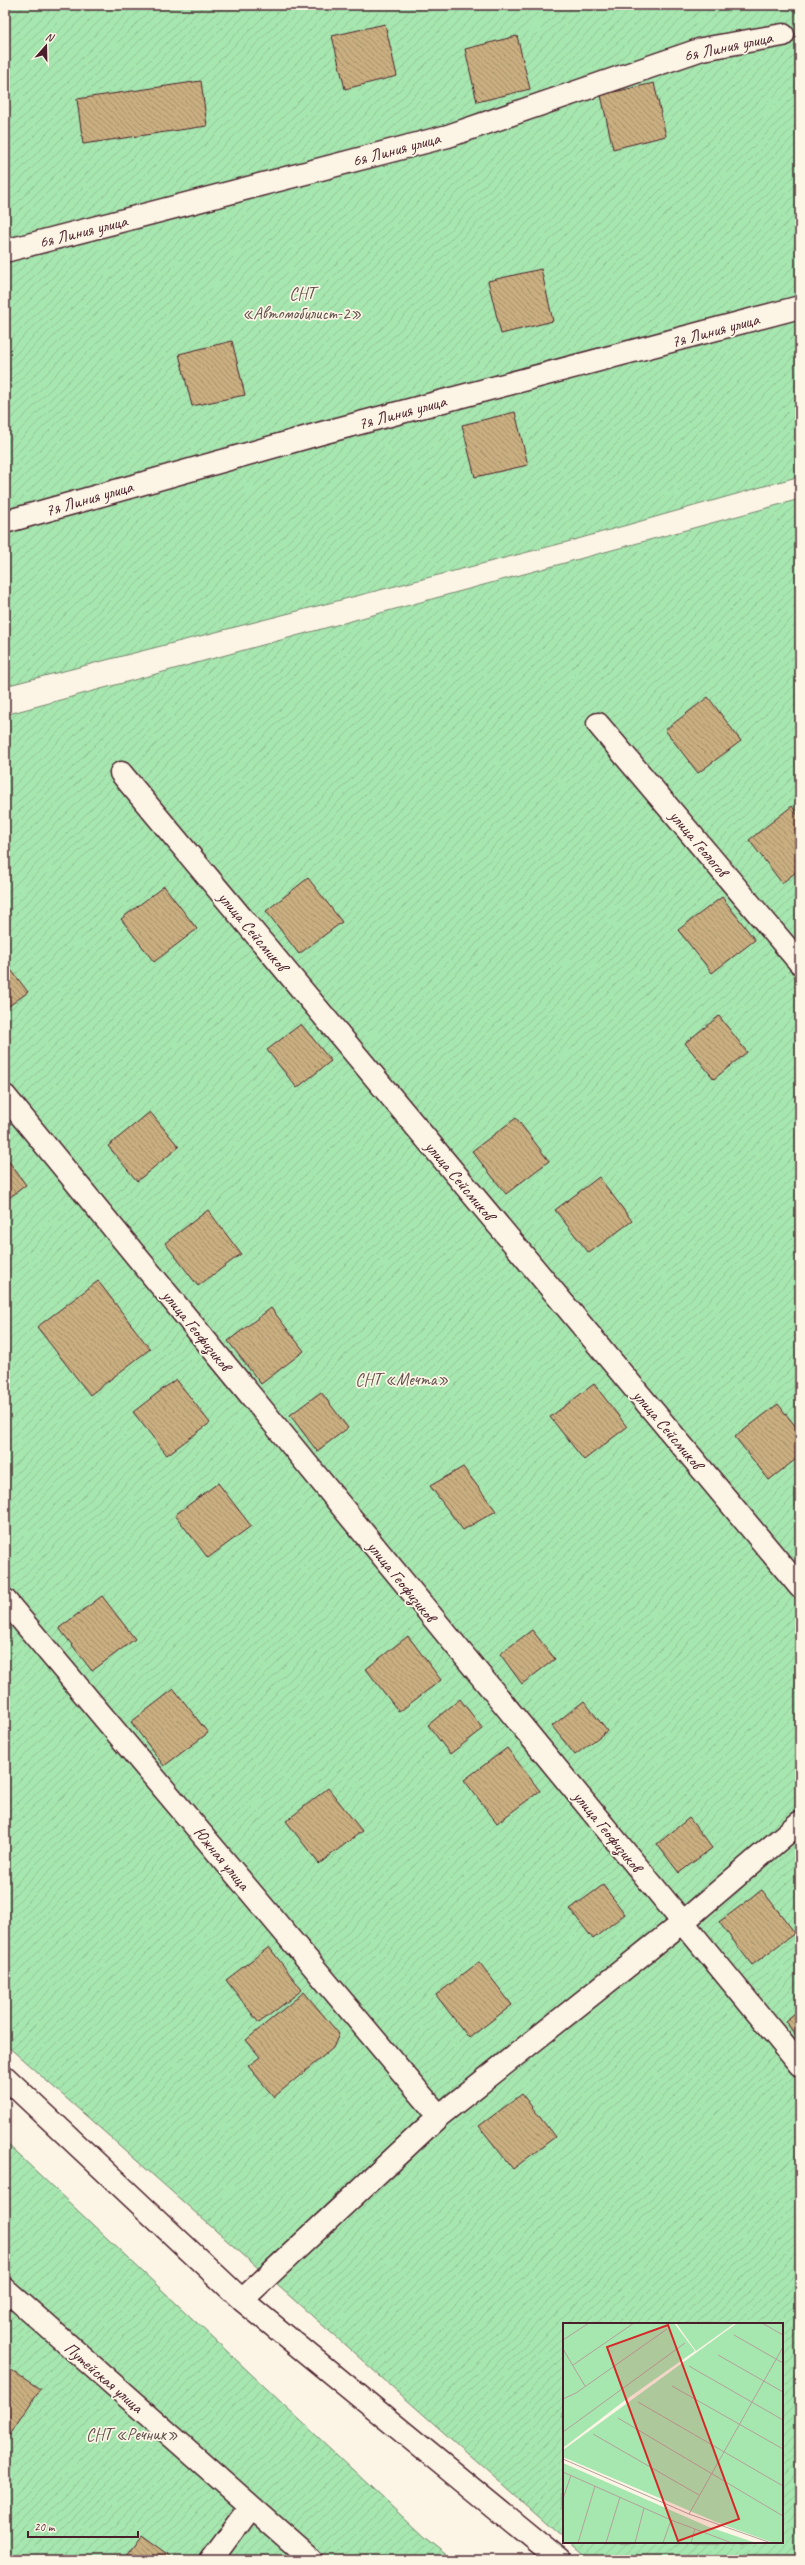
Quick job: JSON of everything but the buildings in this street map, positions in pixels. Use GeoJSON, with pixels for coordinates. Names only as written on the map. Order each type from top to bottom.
{"type":"FeatureCollection","features":[{"type":"Feature","properties":{"kind":"street","name":"6я Линия улица"},"geometry":{"type":"LineString","coordinates":[[5,251],[448,136],[702,49],[783,35]]}},
{"type":"Feature","properties":{"kind":"street","name":"7я Линия улица"},"geometry":{"type":"LineString","coordinates":[[5,522],[322,433],[800,307]]}},
{"type":"Feature","properties":{"kind":"street","name":"улица Геологов"},"geometry":{"type":"LineString","coordinates":[[598,724],[800,963]]}},
{"type":"Feature","properties":{"kind":"street","name":"улица Сейсмиков"},"geometry":{"type":"LineString","coordinates":[[120,773],[800,1587]]}},
{"type":"Feature","properties":{"kind":"street","name":"улица Геофизиков"},"geometry":{"type":"LineString","coordinates":[[5,1096],[800,2065]]}},
{"type":"Feature","properties":{"kind":"street","name":"Южная улица"},"geometry":{"type":"LineString","coordinates":[[5,1600],[439,2116]]}},
{"type":"Feature","properties":{"kind":"street"},"geometry":{"type":"LineString","coordinates":[[242,2300],[439,2116],[683,1922],[800,1822]]}},
{"type":"Feature","properties":{"kind":"street"},"geometry":{"type":"LineString","coordinates":[[5,2077],[242,2300],[559,2560]]}},
{"type":"Feature","properties":{"kind":"street","name":"Путейская улица"},"geometry":{"type":"LineString","coordinates":[[5,2289],[312,2560]]}},
{"type":"Feature","properties":{"kind":"street"},"geometry":{"type":"LineString","coordinates":[[211,2560],[251,2506]]}},
{"type":"Feature","properties":{"kind":"green space","name":"СНТ «Автомобилист-2»"},"geometry":{"type":"Polygon","coordinates":[[[5,5],[800,5],[800,476],[567,542],[5,686],[5,5]]]}},
{"type":"Feature","properties":{"kind":"green space","name":"СНТ «Мечта»"},"geometry":{"type":"Polygon","coordinates":[[[800,499],[800,2560],[589,2560],[569,2543],[783,2543],[783,2323],[563,2323],[563,2538],[5,2044],[5,715],[800,499]]]}},
{"type":"Feature","properties":{"kind":"green space","name":"СНТ «Речник»"},"geometry":{"type":"Polygon","coordinates":[[[5,2142],[423,2536],[453,2560],[5,2560],[5,2142]]]}}]}
